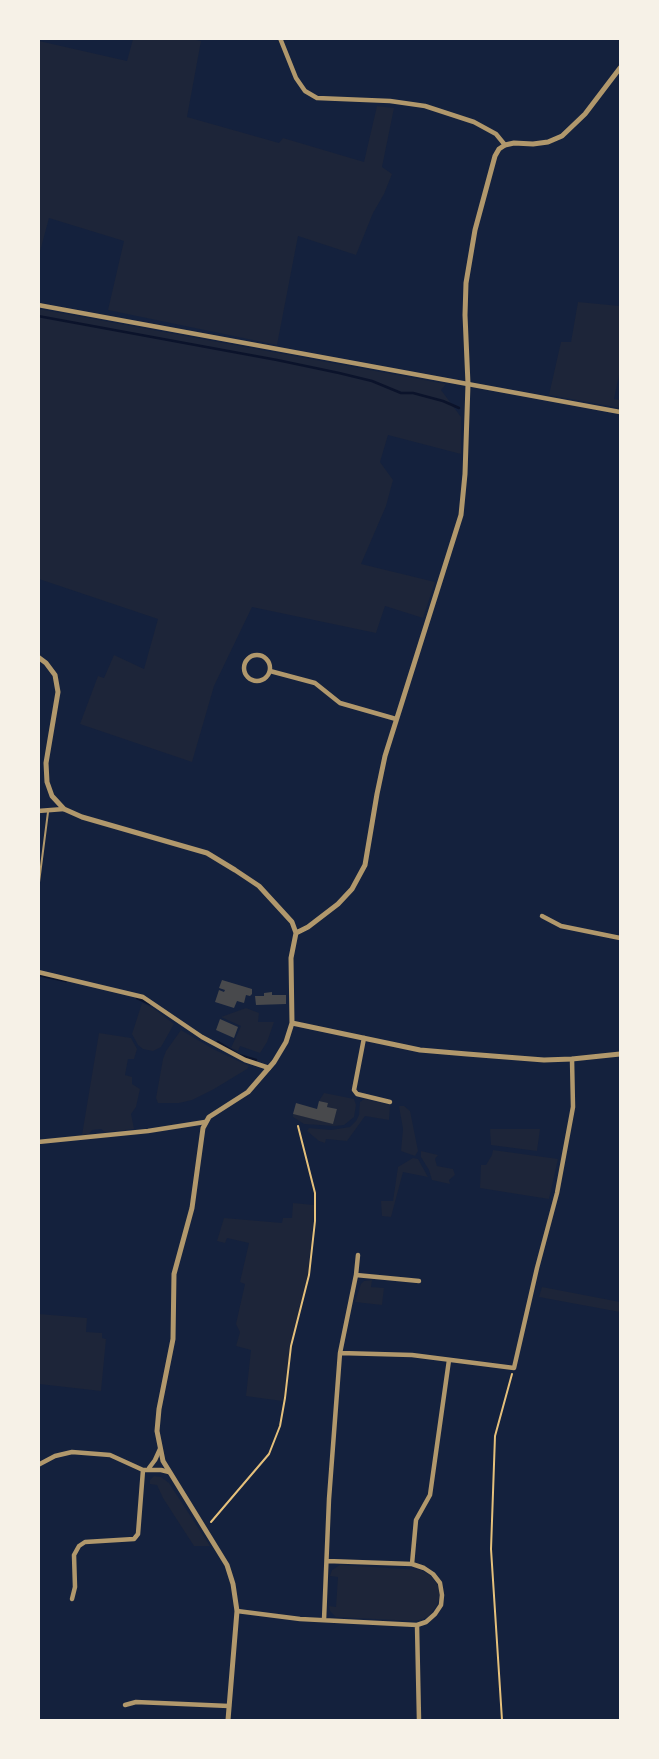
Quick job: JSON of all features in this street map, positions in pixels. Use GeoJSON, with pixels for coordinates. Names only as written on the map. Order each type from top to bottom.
{"type":"FeatureCollection","features":[{"type":"Feature","properties":{"kind":"street"},"geometry":{"type":"LineString","coordinates":[[280,38],[304,91],[317,98],[390,101],[425,106],[474,122],[496,134],[505,145]]}},
{"type":"Feature","properties":{"kind":"street"},"geometry":{"type":"LineString","coordinates":[[296,933],[308,928],[338,904],[352,889],[365,865],[385,756],[461,515],[468,384],[464,315],[466,283],[475,230],[495,156],[505,145],[548,142],[562,135],[585,114],[621,68]]}},
{"type":"Feature","properties":{"kind":"street"},"geometry":{"type":"LineString","coordinates":[[38,305],[621,412]]}},
{"type":"Feature","properties":{"kind":"street"},"geometry":{"type":"LineString","coordinates":[[251,656],[263,656],[269,662],[270,671],[265,678],[253,680],[247,674],[246,662],[251,656]]}},
{"type":"Feature","properties":{"kind":"street"},"geometry":{"type":"LineString","coordinates":[[38,657],[55,675],[58,692],[46,763],[47,782],[52,796],[64,809],[82,817],[207,853],[258,886],[292,922],[296,933],[291,958],[292,1023],[286,1042],[269,1069],[244,1096],[209,1117],[202,1128],[192,1208],[174,1274],[173,1339],[157,1431],[163,1461],[227,1565],[233,1584],[237,1611],[228,1720]]}},
{"type":"Feature","properties":{"kind":"street"},"geometry":{"type":"LineString","coordinates":[[270,671],[315,682],[340,703],[396,719]]}},
{"type":"Feature","properties":{"kind":"street"},"geometry":{"type":"LineString","coordinates":[[38,811],[64,809]]}},
{"type":"Feature","properties":{"kind":"street"},"geometry":{"type":"LineString","coordinates":[[542,916],[561,926],[621,938]]}},
{"type":"Feature","properties":{"kind":"street"},"geometry":{"type":"LineString","coordinates":[[38,972],[143,997],[202,1037],[245,1060],[269,1069]]}},
{"type":"Feature","properties":{"kind":"street"},"geometry":{"type":"LineString","coordinates":[[292,1023],[420,1050],[467,1055],[544,1060],[621,1054]]}},
{"type":"Feature","properties":{"kind":"street"},"geometry":{"type":"LineString","coordinates":[[364,1038],[354,1090],[357,1094],[390,1102]]}},
{"type":"Feature","properties":{"kind":"street"},"geometry":{"type":"LineString","coordinates":[[340,1353],[412,1355],[514,1368],[557,1193],[573,1107],[572,1059]]}},
{"type":"Feature","properties":{"kind":"street"},"geometry":{"type":"LineString","coordinates":[[38,1142],[205,1122]]}},
{"type":"Feature","properties":{"kind":"street"},"geometry":{"type":"LineString","coordinates":[[324,1620],[329,1499],[340,1353],[358,1255]]}},
{"type":"Feature","properties":{"kind":"street"},"geometry":{"type":"LineString","coordinates":[[356,1275],[419,1281]]}},
{"type":"Feature","properties":{"kind":"street"},"geometry":{"type":"LineString","coordinates":[[412,1564],[416,1520],[430,1495],[449,1360]]}},
{"type":"Feature","properties":{"kind":"street"},"geometry":{"type":"LineString","coordinates":[[72,1599],[75,1587],[74,1555],[79,1546],[85,1542],[134,1539],[138,1534],[146,1469],[155,1460],[160,1448]]}},
{"type":"Feature","properties":{"kind":"street"},"geometry":{"type":"LineString","coordinates":[[38,1465],[55,1456],[72,1452],[110,1455],[146,1469],[169,1472]]}},
{"type":"Feature","properties":{"kind":"street"},"geometry":{"type":"LineString","coordinates":[[237,1611],[300,1619],[417,1625],[426,1622],[441,1605],[440,1583],[424,1568],[412,1564],[327,1562]]}},
{"type":"Feature","properties":{"kind":"street"},"geometry":{"type":"LineString","coordinates":[[417,1625],[419,1720]]}},
{"type":"Feature","properties":{"kind":"street"},"geometry":{"type":"LineString","coordinates":[[125,1705],[136,1702],[229,1706]]}},
{"type":"Feature","properties":{"kind":"lane"},"geometry":{"type":"LineString","coordinates":[[38,890],[48,810]]}},
{"type":"Feature","properties":{"kind":"path"},"geometry":{"type":"LineString","coordinates":[[207,1525],[269,1454],[280,1426],[291,1346],[309,1275],[316,1193],[298,1126]]}},
{"type":"Feature","properties":{"kind":"path"},"geometry":{"type":"LineString","coordinates":[[502,1720],[491,1549],[495,1436],[514,1368]]}},
{"type":"Feature","properties":{"kind":"shaded area"},"geometry":{"type":"Polygon","coordinates":[[[186,38],[201,41],[187,117],[279,143],[283,138],[364,162],[377,106],[394,108],[382,167],[392,174],[356,255],[298,236],[277,345],[108,310],[124,241],[49,218],[39,255],[39,41],[127,61],[133,39],[186,38]]]}},
{"type":"Feature","properties":{"kind":"shaded area"},"geometry":{"type":"Polygon","coordinates":[[[578,302],[620,306],[620,370],[614,399],[620,400],[620,408],[549,395],[561,342],[571,342],[578,302]]]}},
{"type":"Feature","properties":{"kind":"shaded area"},"geometry":{"type":"Polygon","coordinates":[[[39,309],[446,384],[441,390],[461,417],[461,454],[388,435],[380,462],[393,480],[386,506],[361,564],[435,582],[423,618],[385,606],[376,633],[252,607],[214,686],[192,762],[80,724],[98,676],[104,678],[114,655],[144,669],[158,619],[39,579],[39,309]]]}},
{"type":"Feature","properties":{"kind":"shaded area"},"geometry":{"type":"Polygon","coordinates":[[[142,1003],[174,1024],[161,1047],[153,1051],[138,1045],[132,1034],[142,1003]]]}},
{"type":"Feature","properties":{"kind":"shaded area"},"geometry":{"type":"Polygon","coordinates":[[[246,1008],[259,1013],[258,1022],[274,1022],[260,1053],[240,1046],[238,1051],[231,1048],[241,1026],[221,1017],[246,1008]]]}},
{"type":"Feature","properties":{"kind":"shaded area"},"geometry":{"type":"Polygon","coordinates":[[[181,1030],[249,1066],[192,1100],[158,1103],[156,1098],[163,1059],[181,1030]]]}},
{"type":"Feature","properties":{"kind":"shaded area"},"geometry":{"type":"Polygon","coordinates":[[[99,1033],[131,1038],[137,1049],[134,1059],[128,1059],[125,1075],[132,1077],[132,1084],[140,1089],[136,1107],[131,1114],[134,1129],[105,1132],[101,1129],[92,1130],[89,1134],[82,1135],[99,1033]]]}},
{"type":"Feature","properties":{"kind":"shaded area"},"geometry":{"type":"Polygon","coordinates":[[[324,1093],[354,1099],[354,1117],[344,1125],[335,1126],[304,1124],[293,1117],[293,1114],[333,1123],[337,1109],[327,1107],[328,1103],[319,1101],[324,1093]]]}},
{"type":"Feature","properties":{"kind":"shaded area"},"geometry":{"type":"Polygon","coordinates":[[[364,1099],[390,1105],[389,1120],[365,1116],[347,1141],[326,1139],[325,1143],[307,1131],[309,1128],[331,1130],[350,1127],[359,1115],[360,1102],[364,1099]]]}},
{"type":"Feature","properties":{"kind":"shaded area"},"geometry":{"type":"Polygon","coordinates":[[[399,1106],[410,1111],[418,1151],[415,1156],[401,1151],[403,1129],[399,1106]]]}},
{"type":"Feature","properties":{"kind":"shaded area"},"geometry":{"type":"Polygon","coordinates":[[[490,1129],[540,1129],[537,1151],[491,1145],[490,1129]]]}},
{"type":"Feature","properties":{"kind":"shaded area"},"geometry":{"type":"Polygon","coordinates":[[[493,1150],[558,1159],[549,1199],[480,1188],[481,1165],[486,1165],[493,1150]]]}},
{"type":"Feature","properties":{"kind":"shaded area"},"geometry":{"type":"Polygon","coordinates":[[[421,1151],[438,1155],[435,1159],[437,1166],[453,1169],[455,1175],[449,1180],[450,1184],[432,1180],[421,1157],[421,1151]]]}},
{"type":"Feature","properties":{"kind":"shaded area"},"geometry":{"type":"Polygon","coordinates":[[[413,1158],[418,1159],[428,1177],[403,1172],[391,1217],[382,1216],[381,1201],[393,1201],[398,1167],[413,1158]]]}},
{"type":"Feature","properties":{"kind":"shaded area"},"geometry":{"type":"Polygon","coordinates":[[[293,1203],[314,1205],[314,1211],[308,1276],[291,1342],[284,1400],[246,1396],[251,1350],[236,1346],[240,1332],[236,1324],[245,1284],[240,1282],[249,1243],[227,1238],[225,1243],[217,1241],[224,1218],[282,1223],[283,1218],[292,1218],[293,1203]]]}},
{"type":"Feature","properties":{"kind":"shaded area"},"geometry":{"type":"Polygon","coordinates":[[[372,1280],[371,1287],[384,1288],[382,1305],[355,1302],[361,1284],[372,1280]]]}},
{"type":"Feature","properties":{"kind":"shaded area"},"geometry":{"type":"Polygon","coordinates":[[[542,1287],[620,1302],[620,1312],[539,1297],[542,1287]]]}},
{"type":"Feature","properties":{"kind":"shaded area"},"geometry":{"type":"Polygon","coordinates":[[[39,1314],[87,1318],[86,1332],[102,1333],[102,1338],[106,1339],[101,1391],[39,1384],[39,1314]]]}},
{"type":"Feature","properties":{"kind":"shaded area"},"geometry":{"type":"Polygon","coordinates":[[[154,1476],[169,1483],[210,1546],[194,1546],[157,1485],[150,1484],[154,1476]]]}},
{"type":"Feature","properties":{"kind":"shaded area"},"geometry":{"type":"Polygon","coordinates":[[[340,1565],[421,1570],[431,1576],[439,1587],[437,1605],[429,1616],[415,1621],[336,1617],[329,1606],[336,1607],[338,1577],[330,1576],[332,1570],[340,1565]]]}},
{"type":"Feature","properties":{"kind":"building"},"geometry":{"type":"Polygon","coordinates":[[[222,980],[252,989],[252,994],[246,995],[244,1003],[237,1001],[234,1008],[215,1002],[219,990],[225,990],[219,988],[222,980]]]}},
{"type":"Feature","properties":{"kind":"building"},"geometry":{"type":"Polygon","coordinates":[[[272,992],[272,995],[286,995],[286,1004],[256,1005],[255,996],[272,992]]]}},
{"type":"Feature","properties":{"kind":"building"},"geometry":{"type":"Polygon","coordinates":[[[220,1019],[238,1027],[234,1038],[216,1030],[220,1019]]]}},
{"type":"Feature","properties":{"kind":"building"},"geometry":{"type":"Polygon","coordinates":[[[319,1101],[328,1103],[327,1107],[337,1109],[333,1124],[293,1114],[296,1103],[317,1109],[319,1101]]]}},
{"type":"Feature","properties":{"kind":"waterway"},"geometry":{"type":"LineString","coordinates":[[38,316],[339,373],[372,381],[401,393],[413,393],[443,401],[459,408]]}},
{"type":"Feature","properties":{"kind":"waterway"},"geometry":{"type":"LineString","coordinates":[[38,975],[66,981]]}},
{"type":"Feature","properties":{"kind":"waterway"},"geometry":{"type":"LineString","coordinates":[[137,998],[150,1004]]}},
{"type":"Feature","properties":{"kind":"waterway"},"geometry":{"type":"LineString","coordinates":[[218,1042],[239,1055],[256,1060]]}}]}
